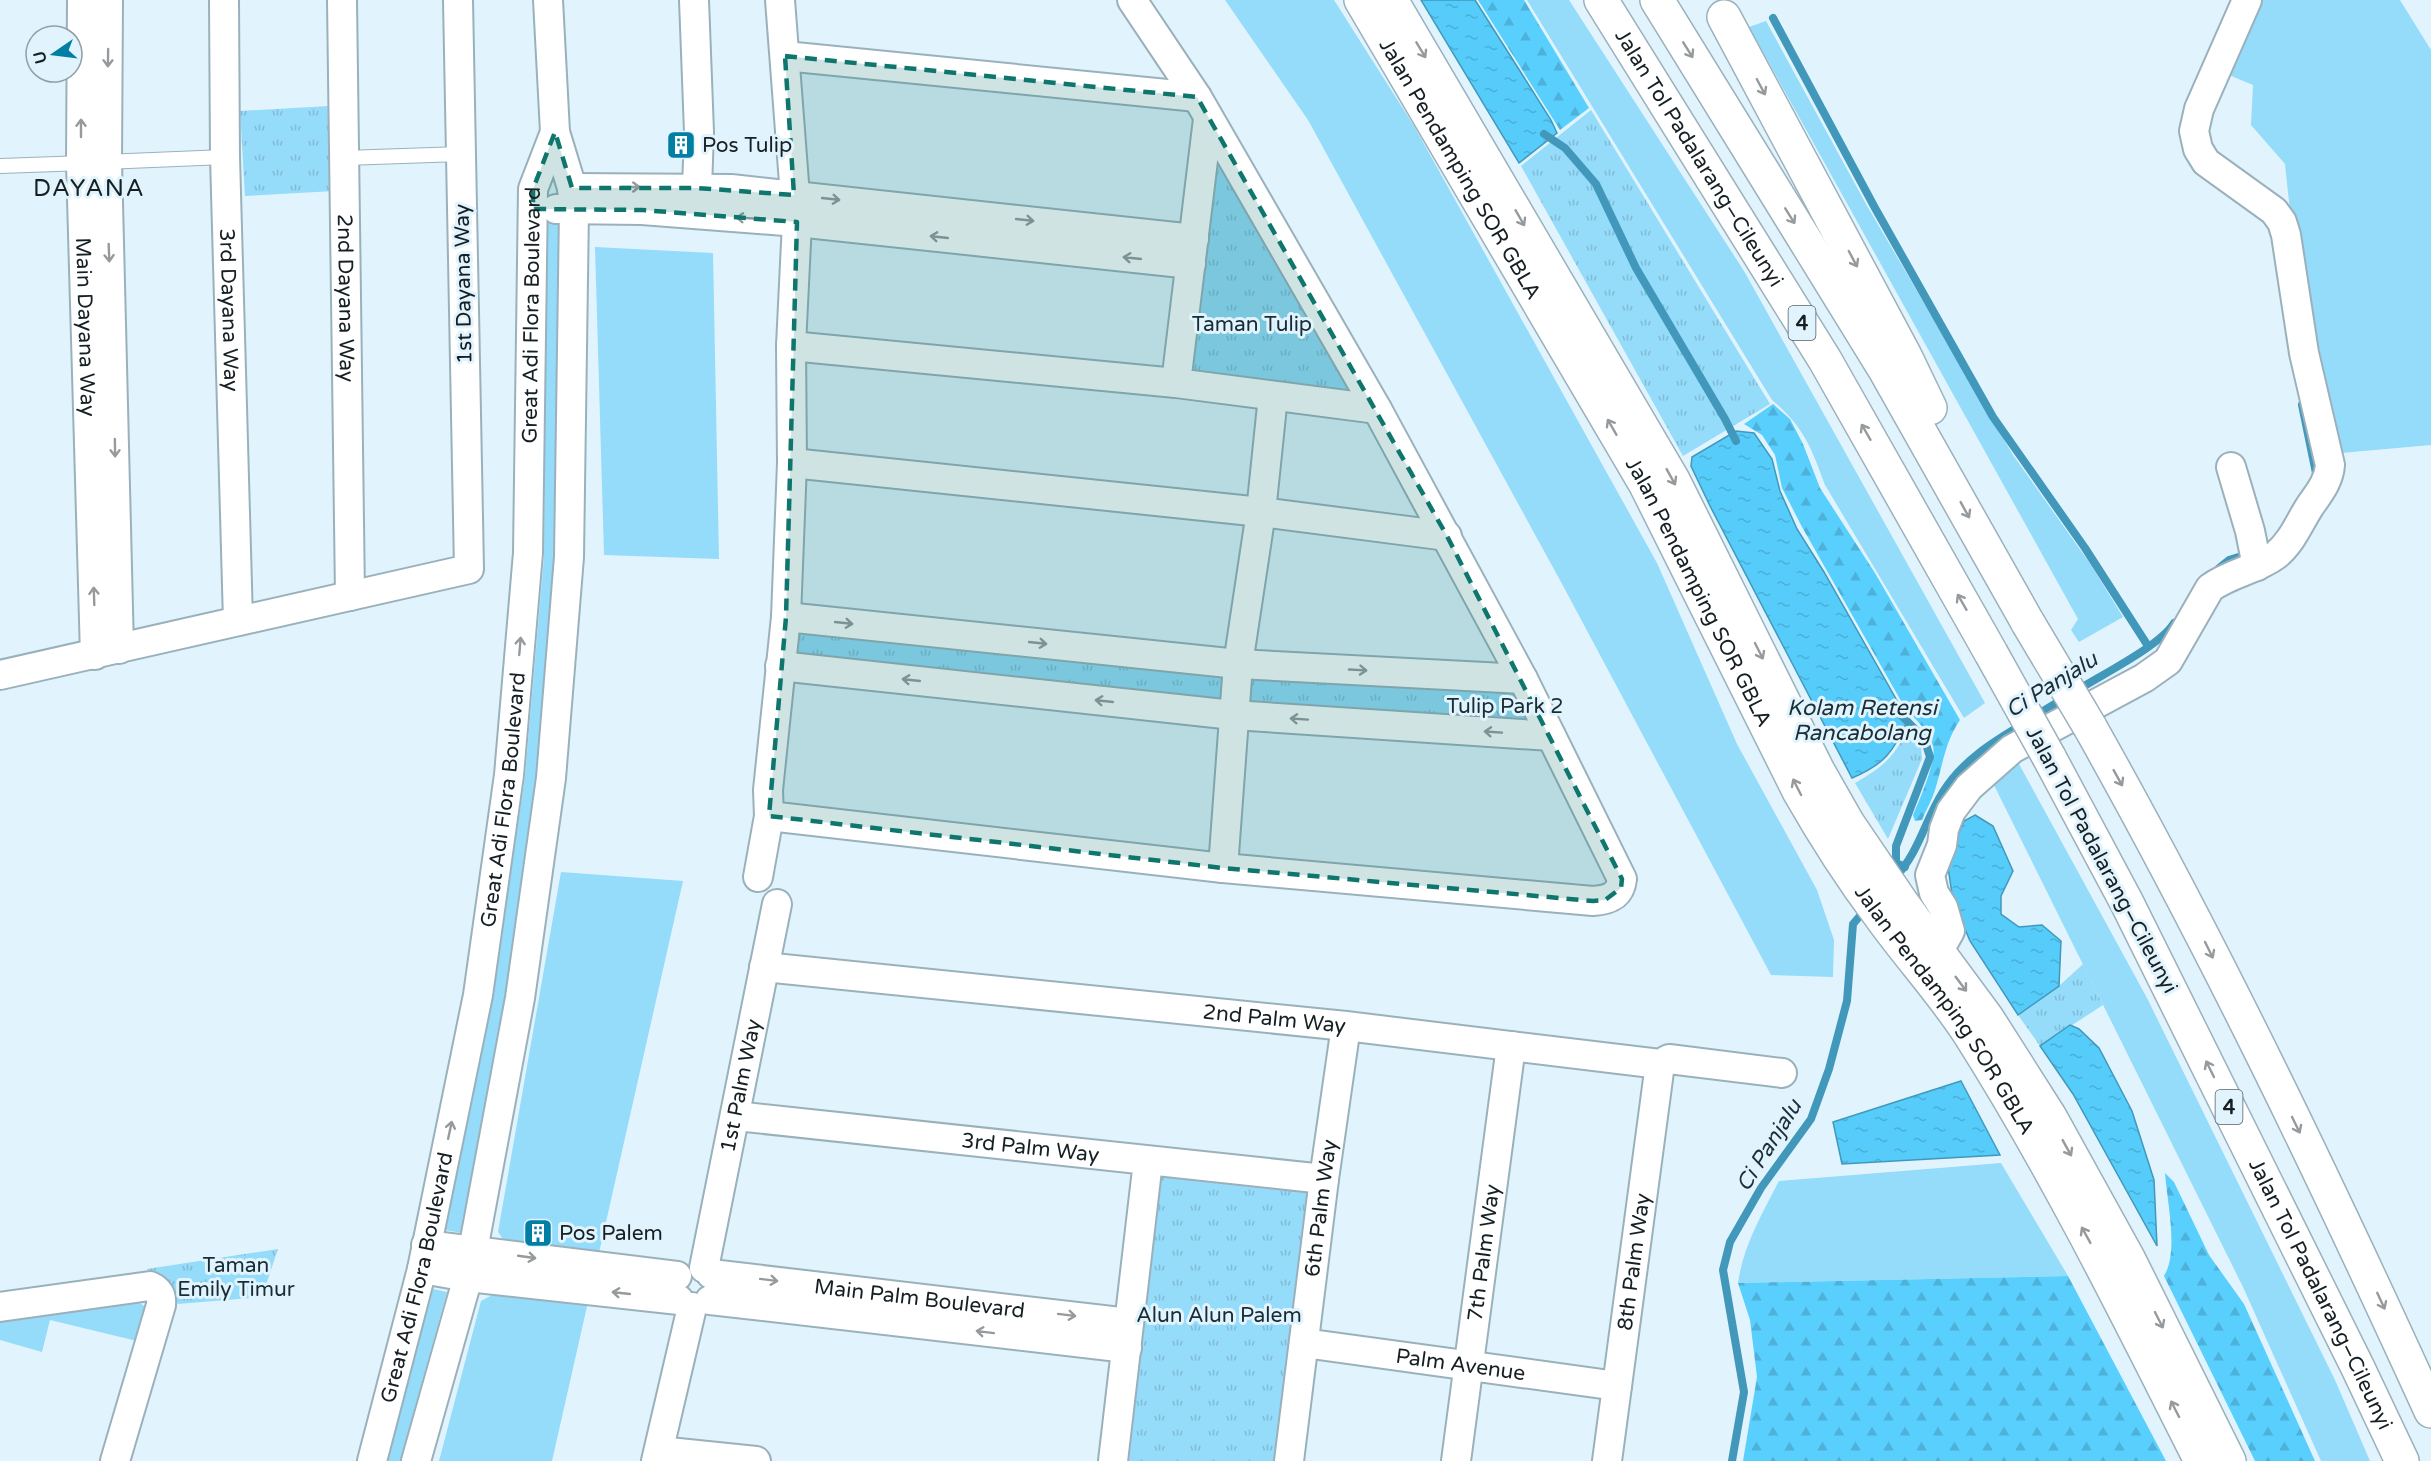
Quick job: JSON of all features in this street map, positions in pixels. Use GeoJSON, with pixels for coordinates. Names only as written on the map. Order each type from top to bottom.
{"type":"FeatureCollection","features":[{"type":"Feature","properties":{"kind":"main road","name":"Jalan Pendamping SOR GBLA"},"geometry":{"type":"LineString","coordinates":[[1361,0],[1430,90]]}},
{"type":"Feature","properties":{"kind":"main road","name":"Jalan Pendamping SOR GBLA"},"geometry":{"type":"LineString","coordinates":[[1391,0],[1430,90],[1646,485],[1799,791],[1837,830],[1862,866],[2027,1129],[2107,1273],[2201,1461]]}},
{"type":"Feature","properties":{"kind":"main road","name":"Jalan Tol Padalarang–Cileunyi"},"geometry":{"type":"LineString","coordinates":[[1601,0],[1825,360],[2049,757],[2127,903],[2402,1461]]}},
{"type":"Feature","properties":{"kind":"main road","name":"4"},"geometry":{"type":"LineString","coordinates":[[1657,0],[1884,368],[2028,623],[2090,727],[2191,914],[2347,1227],[2431,1411]]}},
{"type":"Feature","properties":{"kind":"main road"},"geometry":{"type":"LineString","coordinates":[[1726,11],[1918,382],[1941,431],[1947,477]]}},
{"type":"Feature","properties":{"kind":"main road","name":"Jalan Pendamping SOR GBLA"},"geometry":{"type":"LineString","coordinates":[[1891,910],[1935,948],[1987,1018],[2050,1118],[2129,1260],[2229,1461]]}},
{"type":"Feature","properties":{"kind":"street","name":"Main Dayana Way"},"geometry":{"type":"LineString","coordinates":[[82,0],[94,162],[107,652]]}},
{"type":"Feature","properties":{"kind":"street","name":"Main Dayana Way"},"geometry":{"type":"LineString","coordinates":[[94,162],[108,0]]}},
{"type":"Feature","properties":{"kind":"street","name":"3rd Dayana Way"},"geometry":{"type":"LineString","coordinates":[[224,0],[225,157],[238,621]]}},
{"type":"Feature","properties":{"kind":"street","name":"2nd Dayana Way"},"geometry":{"type":"LineString","coordinates":[[342,0],[350,596]]}},
{"type":"Feature","properties":{"kind":"street","name":"1st Dayana Way"},"geometry":{"type":"LineString","coordinates":[[350,596],[469,569],[458,0]]}},
{"type":"Feature","properties":{"kind":"street","name":"Great Adi Flora Boulevard"},"geometry":{"type":"LineString","coordinates":[[416,1461],[470,1263],[520,998],[551,778],[569,557],[573,198],[555,132],[548,0]]}},
{"type":"Feature","properties":{"kind":"street"},"geometry":{"type":"LineString","coordinates":[[694,0],[699,132],[697,188]]}},
{"type":"Feature","properties":{"kind":"street"},"geometry":{"type":"LineString","coordinates":[[758,877],[770,816],[768,790],[786,617],[792,463],[790,346],[795,208],[780,0]]}},
{"type":"Feature","properties":{"kind":"street"},"geometry":{"type":"LineString","coordinates":[[770,816],[1223,868],[1605,900],[1616,895],[1621,888],[1622,879],[1523,680],[1447,536],[1377,409],[1203,108],[1132,0]]}},
{"type":"Feature","properties":{"kind":"street"},"geometry":{"type":"LineString","coordinates":[[1935,948],[1945,940],[1950,930],[1943,907],[1934,892],[1930,875],[1942,845],[1944,829],[1951,811],[1969,787],[2012,748],[2144,678],[2168,661],[2210,588],[2255,558],[2276,555],[2288,542],[2327,481],[2330,465],[2304,353],[2282,222],[2274,211],[2206,162],[2198,149],[2194,131],[2199,109],[2247,0]]}},
{"type":"Feature","properties":{"kind":"street"},"geometry":{"type":"LineString","coordinates":[[785,56],[1203,108]]}},
{"type":"Feature","properties":{"kind":"street"},"geometry":{"type":"LineString","coordinates":[[1176,383],[1192,251],[1203,108]]}},
{"type":"Feature","properties":{"kind":"street","name":"Great Adi Flora Boulevard"},"geometry":{"type":"LineString","coordinates":[[372,1461],[424,1257],[478,994],[510,775],[528,553],[532,189],[555,132]]}},
{"type":"Feature","properties":{"kind":"street"},"geometry":{"type":"LineString","coordinates":[[533,209],[573,198],[697,188],[795,208],[1192,251]]}},
{"type":"Feature","properties":{"kind":"street"},"geometry":{"type":"LineString","coordinates":[[573,198],[642,210],[795,208]]}},
{"type":"Feature","properties":{"kind":"street"},"geometry":{"type":"LineString","coordinates":[[790,346],[1176,383],[1377,409]]}},
{"type":"Feature","properties":{"kind":"street"},"geometry":{"type":"LineString","coordinates":[[1223,868],[1238,664],[1262,512],[1273,396]]}},
{"type":"Feature","properties":{"kind":"street"},"geometry":{"type":"LineString","coordinates":[[792,463],[1262,512],[1447,536]]}},
{"type":"Feature","properties":{"kind":"street"},"geometry":{"type":"LineString","coordinates":[[2231,466],[2255,558]]}},
{"type":"Feature","properties":{"kind":"street"},"geometry":{"type":"LineString","coordinates":[[0,675],[350,596]]}},
{"type":"Feature","properties":{"kind":"street"},"geometry":{"type":"LineString","coordinates":[[786,617],[1238,664],[1523,680]]}},
{"type":"Feature","properties":{"kind":"street"},"geometry":{"type":"LineString","coordinates":[[780,666],[1233,714],[1551,736]]}},
{"type":"Feature","properties":{"kind":"street","name":"1st Palm Way"},"geometry":{"type":"LineString","coordinates":[[658,1456],[736,1116],[777,904]]}},
{"type":"Feature","properties":{"kind":"street","name":"2nd Palm Way"},"geometry":{"type":"LineString","coordinates":[[764,967],[1346,1026],[1660,1064],[1669,1059],[1782,1073]]}},
{"type":"Feature","properties":{"kind":"street","name":"6th Palm Way"},"geometry":{"type":"LineString","coordinates":[[1289,1461],[1324,1179],[1346,1026]]}},
{"type":"Feature","properties":{"kind":"street","name":"7th Palm Way"},"geometry":{"type":"LineString","coordinates":[[1456,1461],[1511,1046]]}},
{"type":"Feature","properties":{"kind":"street","name":"8th Palm Way"},"geometry":{"type":"LineString","coordinates":[[1608,1461],[1660,1064]]}},
{"type":"Feature","properties":{"kind":"street","name":"3rd Palm Way"},"geometry":{"type":"LineString","coordinates":[[736,1116],[1324,1179]]}},
{"type":"Feature","properties":{"kind":"street"},"geometry":{"type":"LineString","coordinates":[[1113,1461],[1148,1161]]}},
{"type":"Feature","properties":{"kind":"street","name":"Main Palm Boulevard"},"geometry":{"type":"LineString","coordinates":[[424,1257],[1128,1336]]}},
{"type":"Feature","properties":{"kind":"street"},"geometry":{"type":"LineString","coordinates":[[0,1307],[150,1286],[157,1289],[162,1296],[161,1305],[115,1461]]}},
{"type":"Feature","properties":{"kind":"street","name":"Palm Avenue"},"geometry":{"type":"LineString","coordinates":[[1304,1343],[1617,1386]]}},
{"type":"Feature","properties":{"kind":"street"},"geometry":{"type":"LineString","coordinates":[[658,1456],[756,1461]]}},
{"type":"Feature","properties":{"kind":"lane"},"geometry":{"type":"LineString","coordinates":[[345,158],[461,154]]}},
{"type":"Feature","properties":{"kind":"lane"},"geometry":{"type":"LineString","coordinates":[[0,166],[225,157]]}},
{"type":"Feature","properties":{"kind":"highlighted area"},"geometry":{"type":"Polygon","coordinates":[[[785,56],[1197,97],[1447,536],[1622,879],[1621,888],[1605,900],[1593,901],[1223,868],[769,816],[786,617],[797,222],[642,210],[533,209],[533,189],[555,132],[572,188],[697,188],[794,195],[785,56]]]}},
{"type":"Feature","properties":{"kind":"green space"},"geometry":{"type":"Polygon","coordinates":[[[1225,0],[1334,0],[1414,126],[1657,563],[1737,744],[1817,890],[1834,940],[1833,977],[1771,975],[1561,582],[1308,120],[1225,0]]]}},
{"type":"Feature","properties":{"kind":"green space"},"geometry":{"type":"Polygon","coordinates":[[[1478,0],[1524,0],[1589,108],[1560,130],[1478,0]]]}},
{"type":"Feature","properties":{"kind":"green space"},"geometry":{"type":"Polygon","coordinates":[[[1527,0],[1569,0],[1744,271],[1985,703],[1964,718],[1825,485],[1805,438],[1792,419],[1772,400],[1527,0]]]}},
{"type":"Feature","properties":{"kind":"green space"},"geometry":{"type":"Polygon","coordinates":[[[2260,0],[2400,0],[2431,50],[2431,445],[2341,453],[2290,211],[2285,164],[2251,125],[2253,85],[2229,75],[2260,0]]]}},
{"type":"Feature","properties":{"kind":"green space"},"geometry":{"type":"Polygon","coordinates":[[[1766,21],[1866,204],[2013,455],[2091,565],[2123,617],[2079,642],[2071,630],[2078,619],[1749,27],[1766,21]]]}},
{"type":"Feature","properties":{"kind":"green space"},"geometry":{"type":"Polygon","coordinates":[[[329,106],[334,191],[245,196],[240,111],[329,106]]]}},
{"type":"Feature","properties":{"kind":"green space"},"geometry":{"type":"Polygon","coordinates":[[[1591,110],[1770,404],[1683,456],[1521,166],[1591,110]]]}},
{"type":"Feature","properties":{"kind":"green space","name":"Taman Tulip"},"geometry":{"type":"Polygon","coordinates":[[[1211,130],[1369,403],[1182,378],[1211,130]]]}},
{"type":"Feature","properties":{"kind":"green space"},"geometry":{"type":"Polygon","coordinates":[[[546,222],[561,222],[558,556],[539,779],[508,997],[462,1233],[444,1230],[492,996],[525,777],[544,557],[546,222]]]}},
{"type":"Feature","properties":{"kind":"green space"},"geometry":{"type":"Polygon","coordinates":[[[595,247],[713,253],[719,559],[604,555],[595,247]]]}},
{"type":"Feature","properties":{"kind":"green space"},"geometry":{"type":"Polygon","coordinates":[[[1773,404],[1790,419],[1803,444],[1820,488],[1875,573],[1960,720],[1948,745],[1934,794],[1922,820],[1915,821],[1913,815],[1927,780],[1934,752],[1933,746],[1928,735],[1905,708],[1802,527],[1782,488],[1775,455],[1762,435],[1744,424],[1773,404]]]}},
{"type":"Feature","properties":{"kind":"green space","name":"Tulip Park 2"},"geometry":{"type":"Polygon","coordinates":[[[786,617],[1523,679],[1551,736],[780,666],[786,617]]]}},
{"type":"Feature","properties":{"kind":"green space"},"geometry":{"type":"Polygon","coordinates":[[[1911,724],[1921,745],[1922,759],[1888,839],[1855,783],[1875,771],[1888,759],[1911,724]]]}},
{"type":"Feature","properties":{"kind":"green space"},"geometry":{"type":"Polygon","coordinates":[[[2013,753],[2147,998],[2335,1380],[2370,1461],[2321,1461],[2243,1287],[1991,779],[2013,753]]]}},
{"type":"Feature","properties":{"kind":"green space"},"geometry":{"type":"Polygon","coordinates":[[[561,872],[683,881],[599,1253],[507,1245],[498,1232],[561,872]]]}},
{"type":"Feature","properties":{"kind":"green space"},"geometry":{"type":"Polygon","coordinates":[[[2083,964],[2103,1005],[2040,1046],[2018,1015],[2059,986],[2083,964]]]}},
{"type":"Feature","properties":{"kind":"green space"},"geometry":{"type":"Polygon","coordinates":[[[2001,1163],[2068,1276],[1738,1283],[1749,1243],[1779,1181],[2001,1163]]]}},
{"type":"Feature","properties":{"kind":"green space","name":"Alun Alun Palem"},"geometry":{"type":"Polygon","coordinates":[[[1155,1171],[1314,1190],[1282,1461],[1122,1461],[1155,1171]]]}},
{"type":"Feature","properties":{"kind":"green space"},"geometry":{"type":"Polygon","coordinates":[[[2165,1173],[2174,1182],[2209,1255],[2244,1304],[2315,1461],[2255,1461],[2164,1276],[2171,1254],[2170,1212],[2165,1173]]]}},
{"type":"Feature","properties":{"kind":"green space","name":"Taman Emily Timur"},"geometry":{"type":"Polygon","coordinates":[[[278,1249],[262,1297],[178,1304],[167,1281],[147,1269],[278,1249]]]}},
{"type":"Feature","properties":{"kind":"green space"},"geometry":{"type":"Polygon","coordinates":[[[2068,1276],[2166,1461],[1743,1461],[1757,1377],[1750,1320],[1738,1283],[2068,1276]]]}},
{"type":"Feature","properties":{"kind":"green space"},"geometry":{"type":"Polygon","coordinates":[[[433,1289],[447,1292],[400,1461],[385,1461],[433,1289]]]}},
{"type":"Feature","properties":{"kind":"green space"},"geometry":{"type":"Polygon","coordinates":[[[500,1291],[588,1302],[552,1461],[439,1461],[481,1301],[500,1291]]]}},
{"type":"Feature","properties":{"kind":"green space"},"geometry":{"type":"Polygon","coordinates":[[[130,1296],[147,1308],[137,1341],[50,1320],[42,1352],[0,1340],[0,1313],[130,1296]]]}},
{"type":"Feature","properties":{"kind":"water"},"geometry":{"type":"Polygon","coordinates":[[[1421,0],[1475,0],[1557,133],[1519,163],[1421,0]]]}},
{"type":"Feature","properties":{"kind":"water","name":"Kolam Retensi Rancabolang"},"geometry":{"type":"Polygon","coordinates":[[[1736,431],[1754,433],[1772,459],[1780,491],[1797,529],[1908,720],[1887,755],[1864,773],[1852,778],[1691,466],[1692,457],[1736,431]]]}},
{"type":"Feature","properties":{"kind":"water"},"geometry":{"type":"Polygon","coordinates":[[[1975,815],[1993,826],[2013,871],[2001,896],[2001,914],[2019,927],[2042,925],[2061,941],[2059,986],[2018,1015],[1970,941],[1953,901],[1947,860],[1964,821],[1975,815]]]}},
{"type":"Feature","properties":{"kind":"water"},"geometry":{"type":"Polygon","coordinates":[[[2070,1025],[2079,1029],[2099,1048],[2132,1111],[2154,1180],[2157,1246],[2073,1094],[2040,1046],[2070,1025]]]}},
{"type":"Feature","properties":{"kind":"water"},"geometry":{"type":"Polygon","coordinates":[[[1961,1081],[2000,1155],[1842,1164],[1833,1122],[1961,1081]]]}},
{"type":"Feature","properties":{"kind":"waterway"},"geometry":{"type":"LineString","coordinates":[[1773,18],[1875,208],[1993,417],[2085,548],[2148,646]]}},
{"type":"Feature","properties":{"kind":"waterway"},"geometry":{"type":"LineString","coordinates":[[1544,134],[1565,148],[1596,184],[1636,268],[1736,441]]}},
{"type":"Feature","properties":{"kind":"waterway","name":"Ci Panjalu"},"geometry":{"type":"LineString","coordinates":[[2302,405],[2317,478]]}},
{"type":"Feature","properties":{"kind":"waterway","name":"Ci Panjalu"},"geometry":{"type":"LineString","coordinates":[[2219,568],[2229,560],[2248,554]]}},
{"type":"Feature","properties":{"kind":"waterway","name":"Ci Panjalu"},"geometry":{"type":"LineString","coordinates":[[2076,691],[2129,660],[2167,632],[2174,623]]}},
{"type":"Feature","properties":{"kind":"waterway","name":"Ci Panjalu"},"geometry":{"type":"LineString","coordinates":[[2035,716],[2063,699]]}},
{"type":"Feature","properties":{"kind":"waterway"},"geometry":{"type":"LineString","coordinates":[[1900,714],[1924,738],[1930,757],[1896,846],[1896,863],[1905,867]]}},
{"type":"Feature","properties":{"kind":"waterway","name":"Ci Panjalu"},"geometry":{"type":"LineString","coordinates":[[1894,879],[1910,858],[1943,792],[1959,771],[1979,753],[2023,724]]}},
{"type":"Feature","properties":{"kind":"waterway","name":"Ci Panjalu"},"geometry":{"type":"LineString","coordinates":[[1732,1461],[1744,1392],[1723,1270],[1730,1242],[1761,1188],[1811,1119],[1829,1069],[1847,1001],[1853,924],[1865,910]]}},
{"type":"Feature","properties":{"kind":"place","name":"Pos Tulip"},"geometry":{"type":"Point","coordinates":[681,145]}},
{"type":"Feature","properties":{"kind":"place","name":"Pos Palem"},"geometry":{"type":"Point","coordinates":[538,1233]}},
{"type":"Feature","properties":{"kind":"district","name":"DAYANA"},"geometry":{"type":"Point","coordinates":[89,188]}}]}
